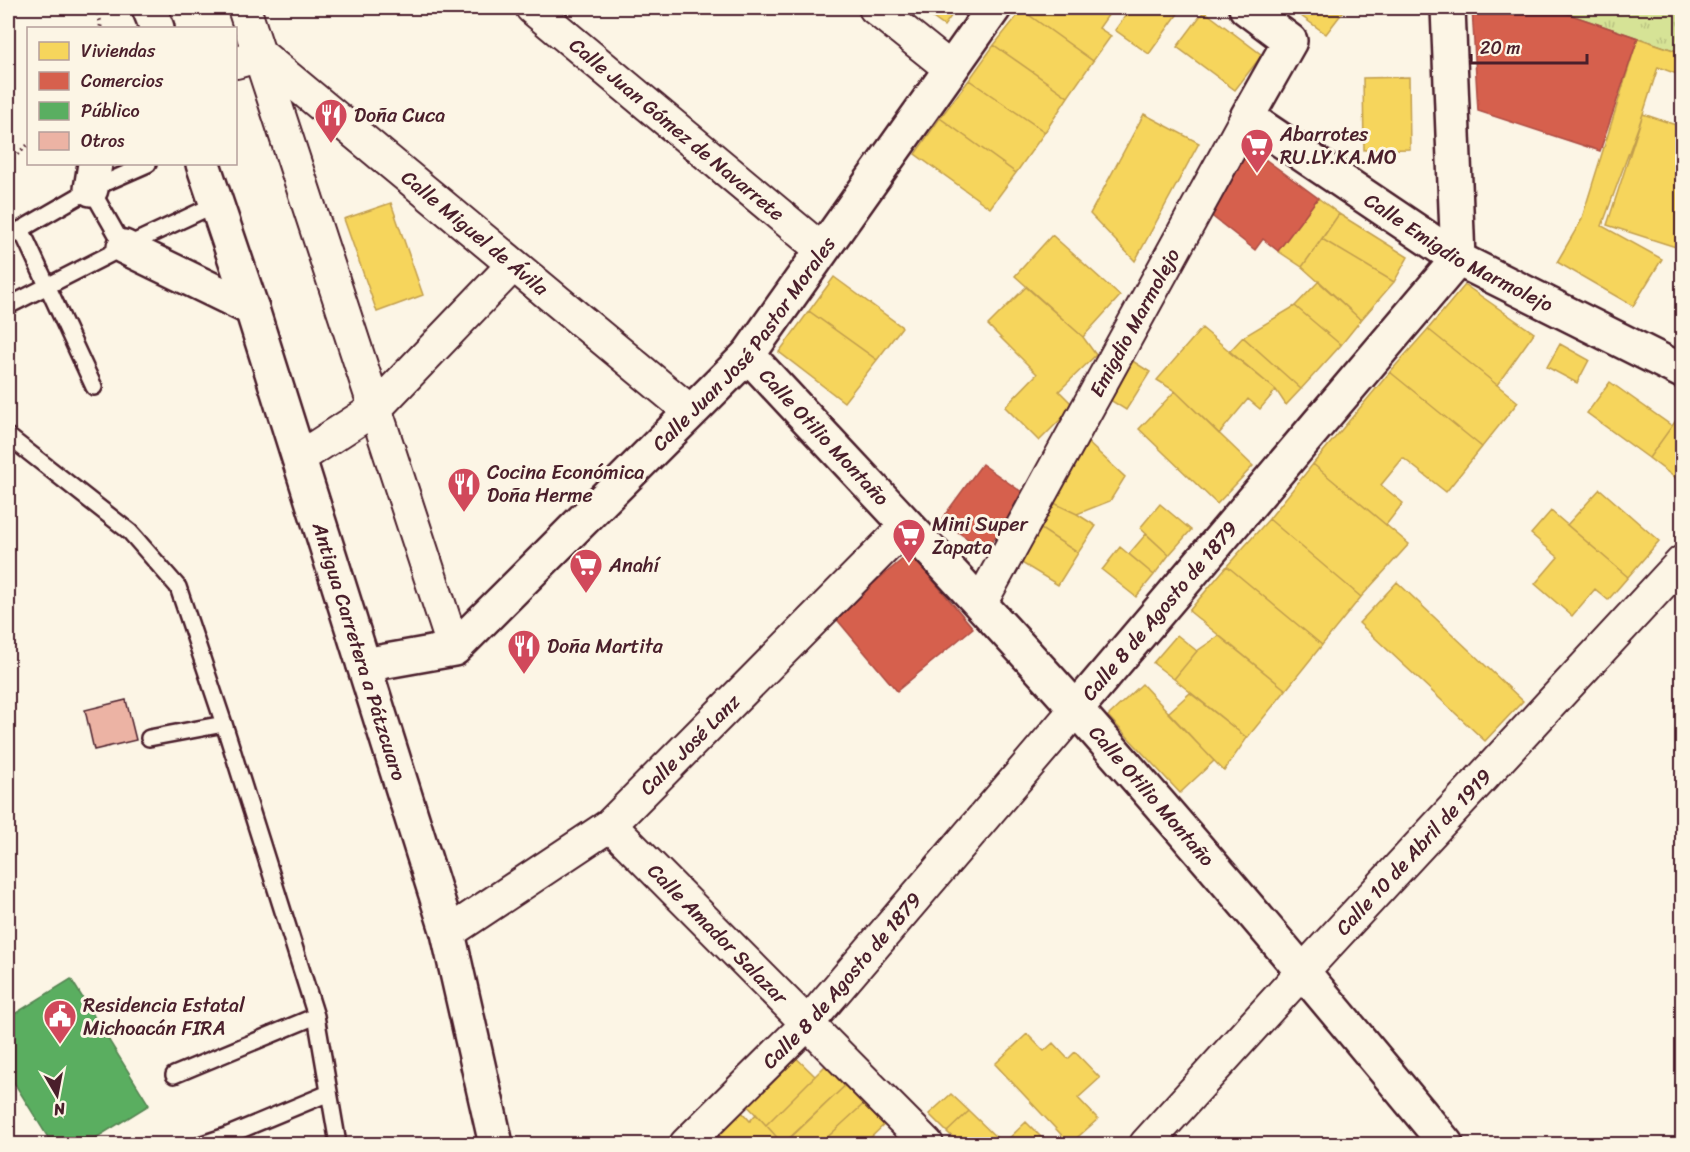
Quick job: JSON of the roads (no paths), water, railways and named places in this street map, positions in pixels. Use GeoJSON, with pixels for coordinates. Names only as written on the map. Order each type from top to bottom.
{"type":"FeatureCollection","features":[{"type":"Feature","properties":{"kind":"street"},"geometry":{"type":"LineString","coordinates":[[142,27],[149,8]]}},
{"type":"Feature","properties":{"kind":"street"},"geometry":{"type":"LineString","coordinates":[[149,8],[157,27]]}},
{"type":"Feature","properties":{"kind":"street"},"geometry":{"type":"LineString","coordinates":[[244,8],[248,58],[376,408],[454,649],[364,665]]}},
{"type":"Feature","properties":{"kind":"street","name":"Calle Juan Gómez de Navarrete"},"geometry":{"type":"LineString","coordinates":[[532,8],[822,250]]}},
{"type":"Feature","properties":{"kind":"street"},"geometry":{"type":"LineString","coordinates":[[875,8],[951,69]]}},
{"type":"Feature","properties":{"kind":"street","name":"Calle Juan José Pastor Morales"},"geometry":{"type":"LineString","coordinates":[[454,649],[748,355],[994,8]]}},
{"type":"Feature","properties":{"kind":"street","name":"Emigdio Marmolejo"},"geometry":{"type":"LineString","coordinates":[[981,604],[1290,41],[1246,8]]}},
{"type":"Feature","properties":{"kind":"street"},"geometry":{"type":"LineString","coordinates":[[1448,8],[1458,259]]}},
{"type":"Feature","properties":{"kind":"street","name":"Calle Miguel de Ávila"},"geometry":{"type":"LineString","coordinates":[[248,58],[513,265],[691,412]]}},
{"type":"Feature","properties":{"kind":"street","name":"Calle Emigdio Marmolejo"},"geometry":{"type":"LineString","coordinates":[[1247,117],[1458,259],[1683,371]]}},
{"type":"Feature","properties":{"kind":"street","name":"Antigua Carretera a Pátzcuaro"},"geometry":{"type":"LineString","coordinates":[[203,165],[252,309],[448,933],[496,1144]]}},
{"type":"Feature","properties":{"kind":"street"},"geometry":{"type":"LineString","coordinates":[[123,247],[252,309]]}},
{"type":"Feature","properties":{"kind":"street","name":"Calle 8 de Agosto de 1879"},"geometry":{"type":"LineString","coordinates":[[686,1144],[808,1023],[1458,259]]}},
{"type":"Feature","properties":{"kind":"street"},"geometry":{"type":"LineString","coordinates":[[299,458],[376,408],[513,265]]}},
{"type":"Feature","properties":{"kind":"street","name":"Calle Otilio Montaño"},"geometry":{"type":"LineString","coordinates":[[748,355],[1076,709],[1304,970],[1446,1144]]}},
{"type":"Feature","properties":{"kind":"street","name":"Calle José Lanz"},"geometry":{"type":"LineString","coordinates":[[448,933],[609,825],[906,526]]}},
{"type":"Feature","properties":{"kind":"street","name":"Calle 10 de Abril de 1919"},"geometry":{"type":"LineString","coordinates":[[1146,1144],[1304,970],[1683,562]]}},
{"type":"Feature","properties":{"kind":"street","name":"Calle Amador Salazar"},"geometry":{"type":"LineString","coordinates":[[609,825],[927,1144]]}},
{"type":"Feature","properties":{"kind":"lane"},"geometry":{"type":"LineString","coordinates":[[94,387],[48,286],[14,233],[93,176],[143,165]]}},
{"type":"Feature","properties":{"kind":"lane"},"geometry":{"type":"LineString","coordinates":[[93,176],[123,247]]}},
{"type":"Feature","properties":{"kind":"lane"},"geometry":{"type":"LineString","coordinates":[[8,306],[123,247],[216,204]]}},
{"type":"Feature","properties":{"kind":"lane"},"geometry":{"type":"LineString","coordinates":[[8,436],[130,532],[178,587],[224,724],[316,1016],[338,1144]]}},
{"type":"Feature","properties":{"kind":"lane"},"geometry":{"type":"LineString","coordinates":[[149,738],[224,724]]}},
{"type":"Feature","properties":{"kind":"lane"},"geometry":{"type":"LineString","coordinates":[[174,1075],[316,1016]]}},
{"type":"Feature","properties":{"kind":"lane"},"geometry":{"type":"LineString","coordinates":[[202,1144],[228,1141],[328,1093]]}},
{"type":"Feature","properties":{"kind":"place","name":"Doña Cuca"},"geometry":{"type":"Point","coordinates":[331,144]}},
{"type":"Feature","properties":{"kind":"place","name":"Abarrotes RU.LY.KA.MO"},"geometry":{"type":"Point","coordinates":[1257,174]}},
{"type":"Feature","properties":{"kind":"place","name":"Cocina Económica Doña Herme"},"geometry":{"type":"Point","coordinates":[464,513]}},
{"type":"Feature","properties":{"kind":"place","name":"Mini Super Zapata"},"geometry":{"type":"Point","coordinates":[909,564]}},
{"type":"Feature","properties":{"kind":"place","name":"Anahí"},"geometry":{"type":"Point","coordinates":[586,594]}},
{"type":"Feature","properties":{"kind":"place","name":"Doña Martita"},"geometry":{"type":"Point","coordinates":[524,675]}},
{"type":"Feature","properties":{"kind":"place","name":"Residencia Estatal Michoacán FIRA"},"geometry":{"type":"Point","coordinates":[60,1045]}}]}
